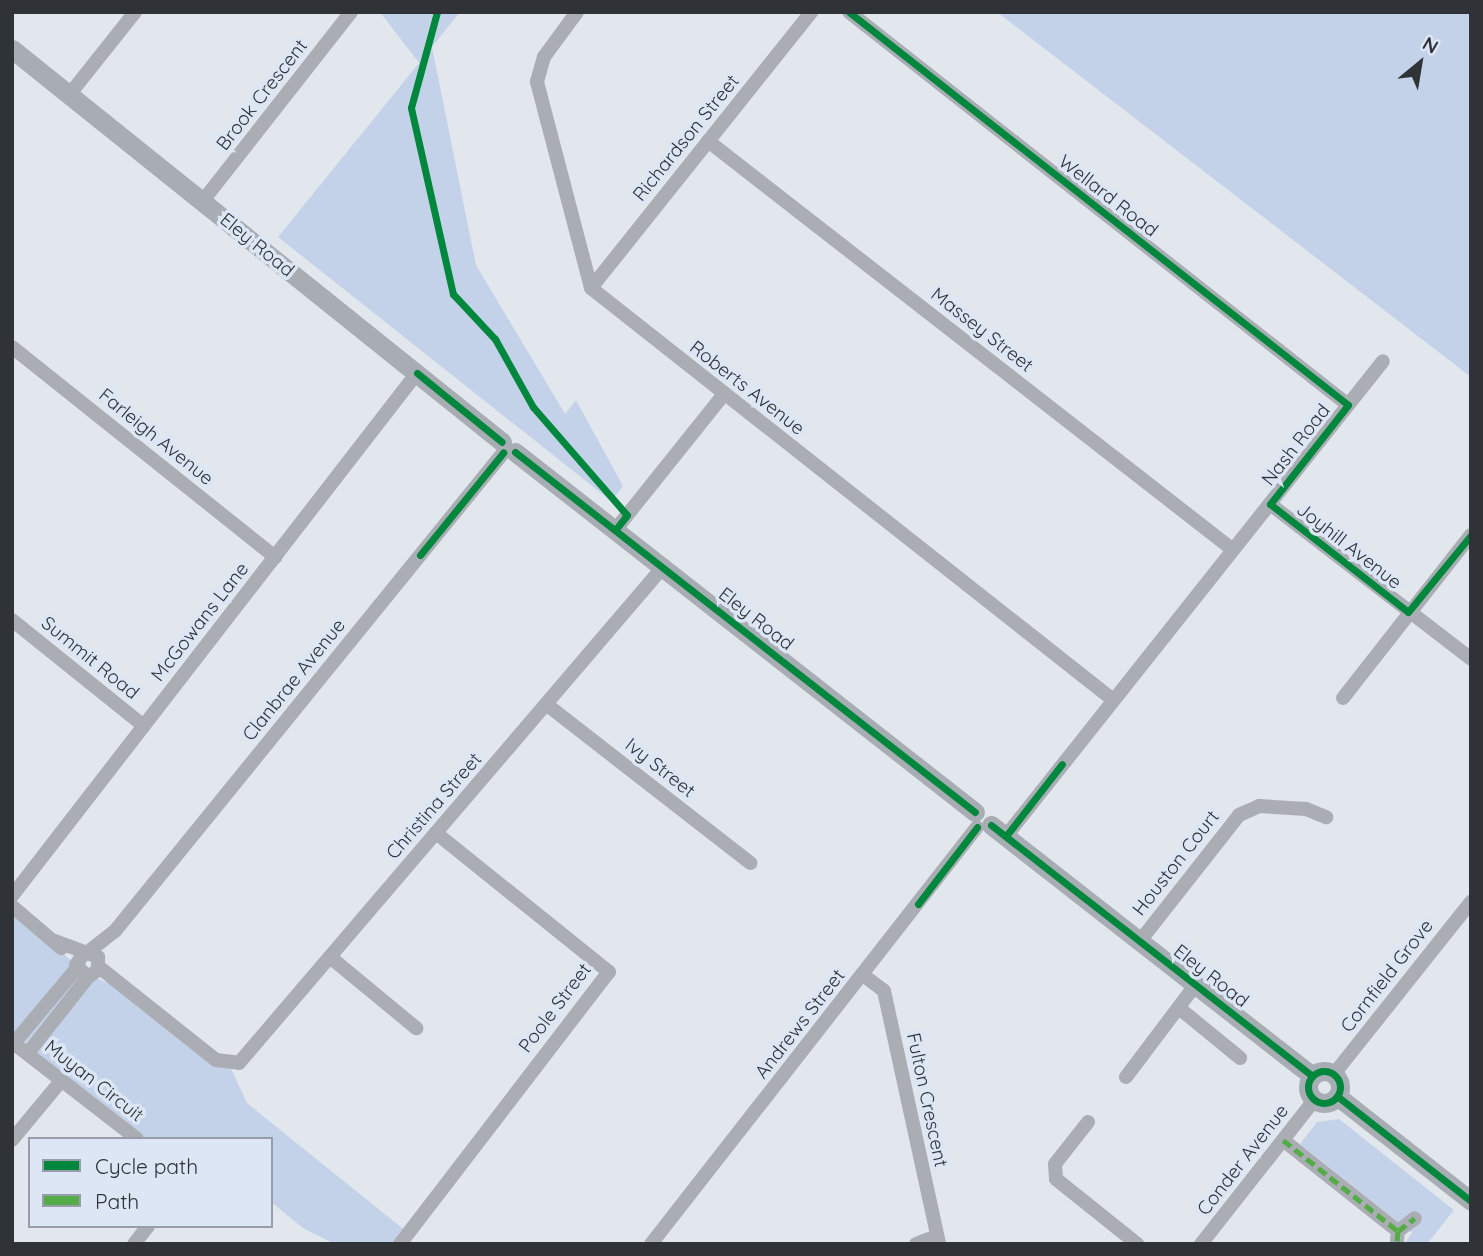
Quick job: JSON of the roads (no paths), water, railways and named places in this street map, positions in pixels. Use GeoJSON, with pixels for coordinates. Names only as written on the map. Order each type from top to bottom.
{"type":"FeatureCollection","features":[{"type":"Feature","properties":{"kind":"main road","name":"Eley Road"},"geometry":{"type":"LineString","coordinates":[[12,49],[417,373],[507,449],[664,566],[987,825],[1312,1076]]}},
{"type":"Feature","properties":{"kind":"main road"},"geometry":{"type":"LineString","coordinates":[[1325,1071],[1334,1074],[1340,1082],[1338,1096],[1329,1102],[1315,1100],[1309,1090],[1312,1076],[1325,1071]]}},
{"type":"Feature","properties":{"kind":"main road"},"geometry":{"type":"LineString","coordinates":[[1338,1096],[1470,1199]]}},
{"type":"Feature","properties":{"kind":"street"},"geometry":{"type":"LineString","coordinates":[[69,95],[135,12]]}},
{"type":"Feature","properties":{"kind":"street","name":"Brook Crescent"},"geometry":{"type":"LineString","coordinates":[[202,202],[351,12]]}},
{"type":"Feature","properties":{"kind":"street"},"geometry":{"type":"LineString","coordinates":[[577,12],[544,57],[537,82],[590,288]]}},
{"type":"Feature","properties":{"kind":"street","name":"Richardson Street"},"geometry":{"type":"LineString","coordinates":[[590,288],[811,12]]}},
{"type":"Feature","properties":{"kind":"street","name":"Wellard Road"},"geometry":{"type":"LineString","coordinates":[[849,12],[1348,405]]}},
{"type":"Feature","properties":{"kind":"street","name":"Massey Street"},"geometry":{"type":"LineString","coordinates":[[708,141],[1232,549]]}},
{"type":"Feature","properties":{"kind":"street","name":"Roberts Avenue"},"geometry":{"type":"LineString","coordinates":[[590,288],[1112,699]]}},
{"type":"Feature","properties":{"kind":"street","name":"Farleigh Avenue"},"geometry":{"type":"LineString","coordinates":[[12,347],[275,557]]}},
{"type":"Feature","properties":{"kind":"street","name":"Nash Road"},"geometry":{"type":"LineString","coordinates":[[987,825],[1112,699],[1383,361]]}},
{"type":"Feature","properties":{"kind":"street","name":"McGowans Lane"},"geometry":{"type":"LineString","coordinates":[[12,896],[417,373]]}},
{"type":"Feature","properties":{"kind":"street"},"geometry":{"type":"LineString","coordinates":[[616,529],[724,394]]}},
{"type":"Feature","properties":{"kind":"street","name":"Clanbrae Avenue"},"geometry":{"type":"LineString","coordinates":[[88,965],[507,449]]}},
{"type":"Feature","properties":{"kind":"street","name":"Joyhill Avenue"},"geometry":{"type":"LineString","coordinates":[[1270,504],[1471,659]]}},
{"type":"Feature","properties":{"kind":"street"},"geometry":{"type":"LineString","coordinates":[[1343,698],[1471,535]]}},
{"type":"Feature","properties":{"kind":"street","name":"Christina Street"},"geometry":{"type":"LineString","coordinates":[[88,965],[134,994],[216,1060],[229,1064],[239,1063],[664,566]]}},
{"type":"Feature","properties":{"kind":"street","name":"Summit Road"},"geometry":{"type":"LineString","coordinates":[[12,620],[144,726]]}},
{"type":"Feature","properties":{"kind":"street","name":"Ivy Street"},"geometry":{"type":"LineString","coordinates":[[546,704],[750,863]]}},
{"type":"Feature","properties":{"kind":"street","name":"Houston Court"},"geometry":{"type":"LineString","coordinates":[[1140,941],[1239,815],[1259,806],[1306,810],[1326,817]]}},
{"type":"Feature","properties":{"kind":"street","name":"Andrews Street"},"geometry":{"type":"LineString","coordinates":[[651,1244],[863,975],[987,825]]}},
{"type":"Feature","properties":{"kind":"street","name":"Poole Street"},"geometry":{"type":"LineString","coordinates":[[400,1244],[609,972],[436,833]]}},
{"type":"Feature","properties":{"kind":"street","name":"Cornfield Grove"},"geometry":{"type":"LineString","coordinates":[[1334,1074],[1471,902]]}},
{"type":"Feature","properties":{"kind":"street"},"geometry":{"type":"LineString","coordinates":[[12,906],[88,965]]}},
{"type":"Feature","properties":{"kind":"street"},"geometry":{"type":"LineString","coordinates":[[330,957],[416,1028]]}},
{"type":"Feature","properties":{"kind":"street","name":"Muyan Circuit"},"geometry":{"type":"LineString","coordinates":[[88,965],[13,1043],[134,1137]]}},
{"type":"Feature","properties":{"kind":"street","name":"Muyan Circuit"},"geometry":{"type":"LineString","coordinates":[[27,1053],[88,965]]}},
{"type":"Feature","properties":{"kind":"street","name":"Fulton Crescent"},"geometry":{"type":"LineString","coordinates":[[863,975],[884,991],[938,1240]]}},
{"type":"Feature","properties":{"kind":"street"},"geometry":{"type":"LineString","coordinates":[[1126,1077],[1180,1009],[1196,984]]}},
{"type":"Feature","properties":{"kind":"street"},"geometry":{"type":"LineString","coordinates":[[1180,1009],[1240,1058]]}},
{"type":"Feature","properties":{"kind":"street"},"geometry":{"type":"LineString","coordinates":[[12,1140],[61,1081]]}},
{"type":"Feature","properties":{"kind":"street","name":"Conder Avenue"},"geometry":{"type":"LineString","coordinates":[[1201,1244],[1315,1100]]}},
{"type":"Feature","properties":{"kind":"street"},"geometry":{"type":"LineString","coordinates":[[1088,1122],[1055,1164],[1056,1179],[1137,1244]]}},
{"type":"Feature","properties":{"kind":"street"},"geometry":{"type":"LineString","coordinates":[[1283,1140],[1398,1236],[1415,1218]]}},
{"type":"Feature","properties":{"kind":"street"},"geometry":{"type":"LineString","coordinates":[[134,1244],[146,1228]]}},
{"type":"Feature","properties":{"kind":"street"},"geometry":{"type":"LineString","coordinates":[[916,1244],[938,1240]]}}]}
